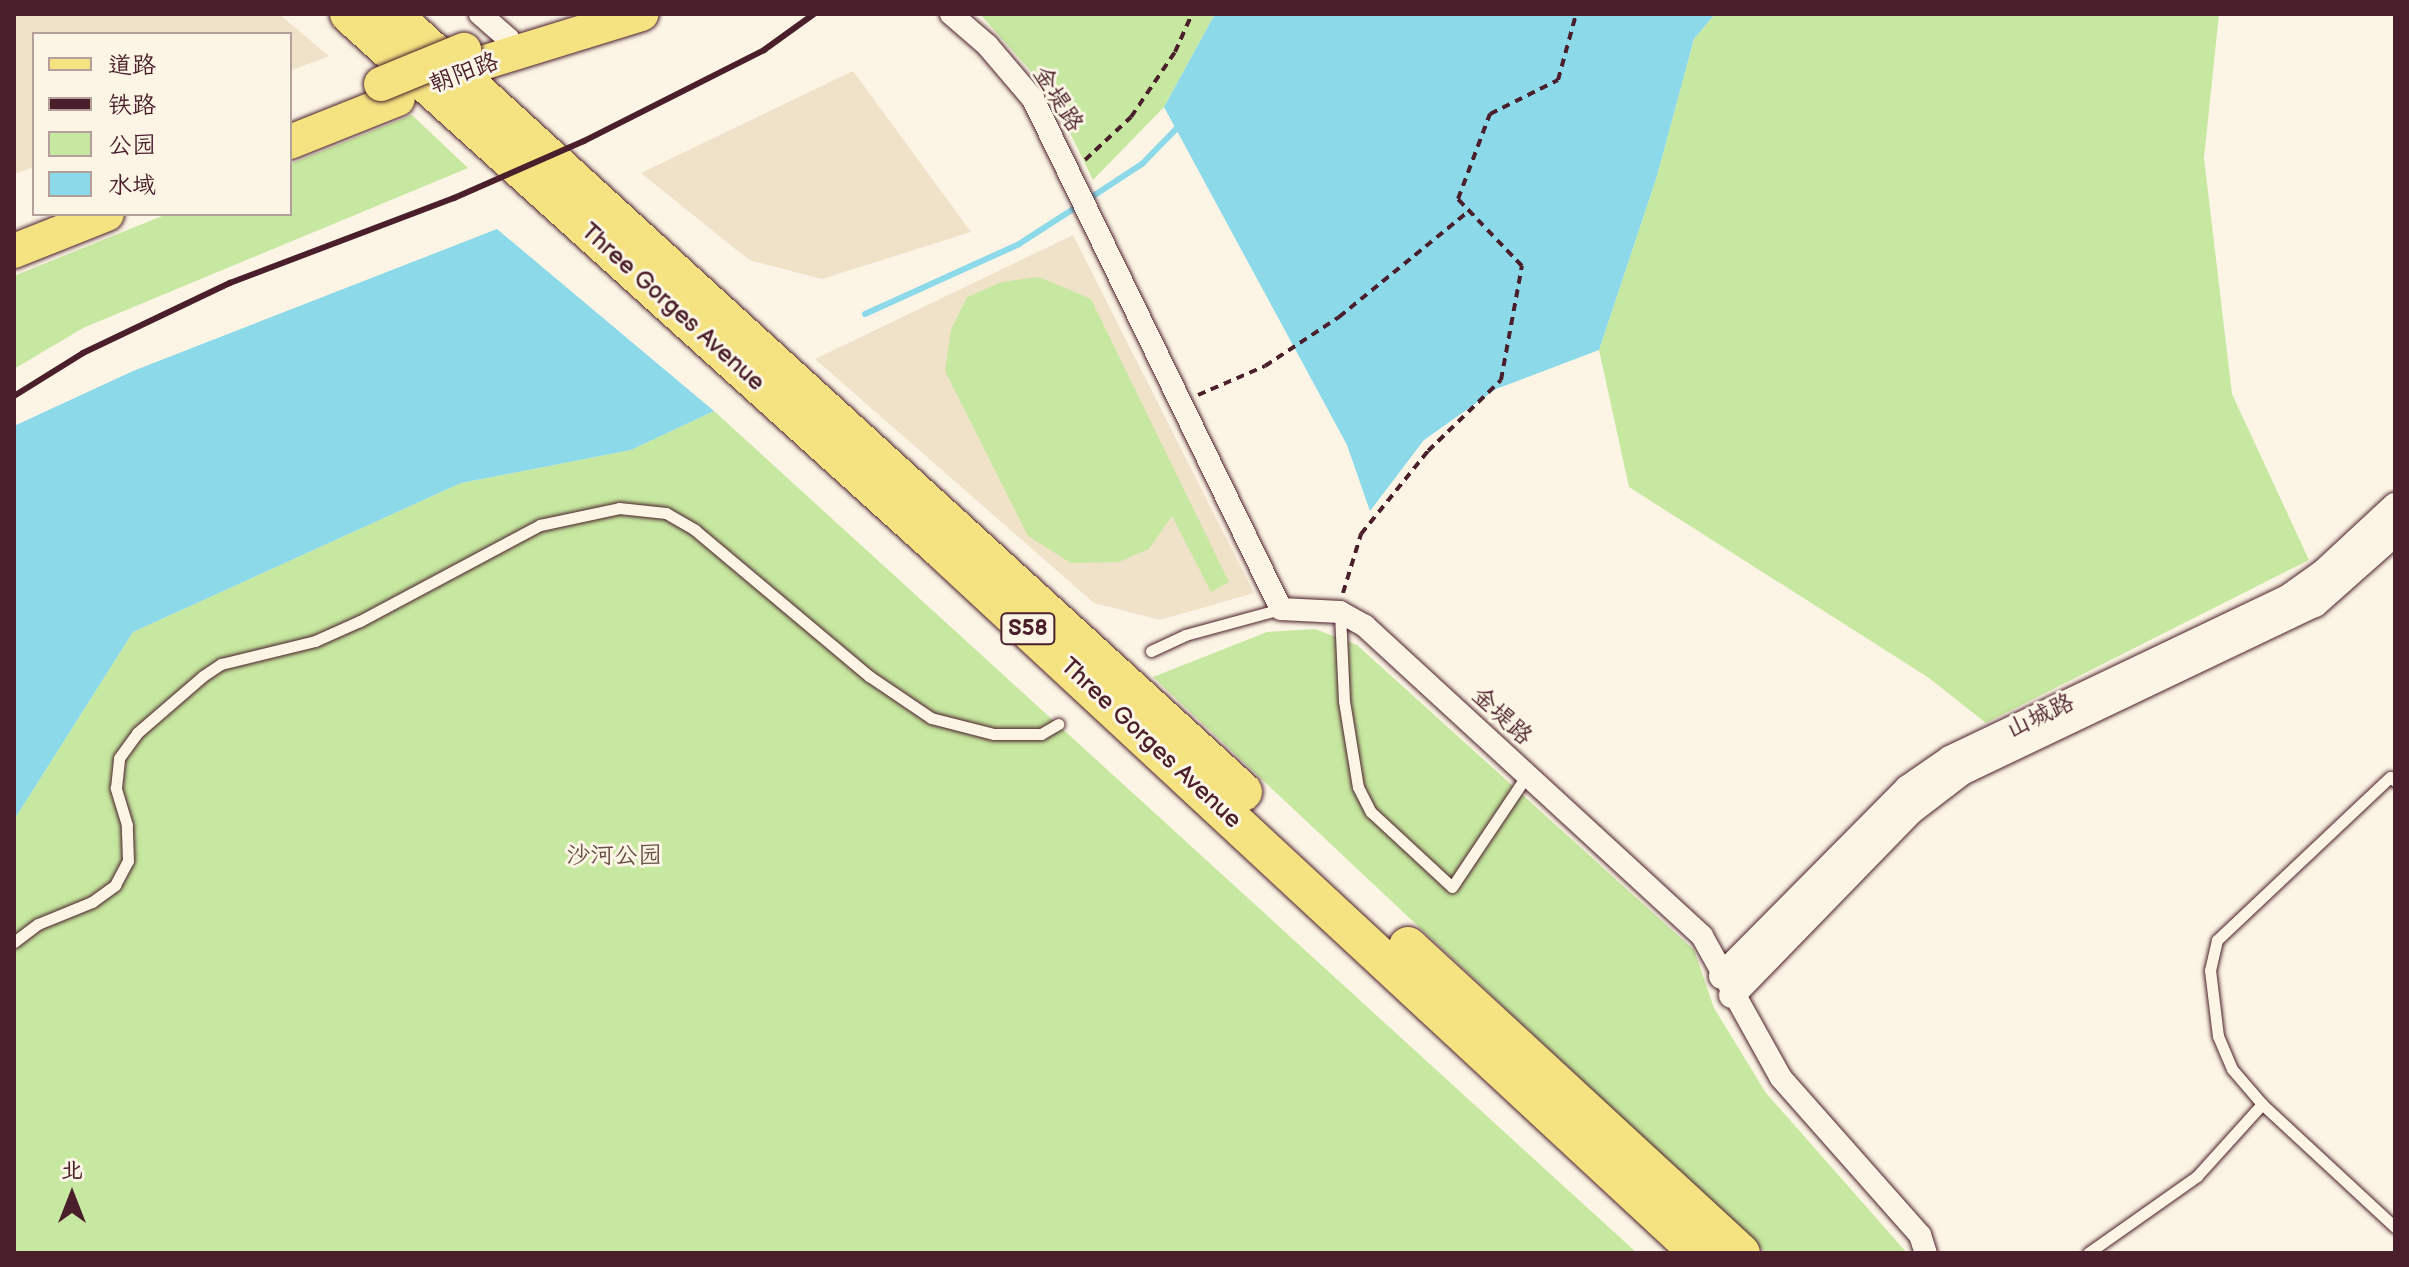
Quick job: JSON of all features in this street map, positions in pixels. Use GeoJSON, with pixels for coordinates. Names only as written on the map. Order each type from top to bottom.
{"type":"FeatureCollection","features":[{"type":"Feature","properties":{"kind":"highway","name":"Three Gorges Avenue"},"geometry":{"type":"LineString","coordinates":[[349,14],[943,551],[1699,1253]]}},
{"type":"Feature","properties":{"kind":"highway","name":"Three Gorges Avenue"},"geometry":{"type":"LineString","coordinates":[[392,14],[993,559],[1741,1253]]}},
{"type":"Feature","properties":{"kind":"main road","name":"朝阳路"},"geometry":{"type":"LineString","coordinates":[[292,141],[389,92],[509,39],[585,14]]}},
{"type":"Feature","properties":{"kind":"main road","name":"朝阳路"},"geometry":{"type":"LineString","coordinates":[[472,57],[642,14]]}},
{"type":"Feature","properties":{"kind":"main road","name":"朝阳路"},"geometry":{"type":"LineString","coordinates":[[292,119],[389,92]]}},
{"type":"Feature","properties":{"kind":"main road"},"geometry":{"type":"LineString","coordinates":[[14,228],[45,216]]}},
{"type":"Feature","properties":{"kind":"main road"},"geometry":{"type":"LineString","coordinates":[[14,251],[102,216]]}},
{"type":"Feature","properties":{"kind":"street"},"geometry":{"type":"LineString","coordinates":[[480,14],[509,39]]}},
{"type":"Feature","properties":{"kind":"street","name":"金堤路"},"geometry":{"type":"LineString","coordinates":[[951,14],[987,45],[1033,99],[1182,402]]}},
{"type":"Feature","properties":{"kind":"street"},"geometry":{"type":"LineString","coordinates":[[1182,402],[1281,609],[1340,612]]}},
{"type":"Feature","properties":{"kind":"street","name":"山城路"},"geometry":{"type":"LineString","coordinates":[[1727,986],[1908,788],[1929,773],[2289,597],[2324,572],[2395,506]]}},
{"type":"Feature","properties":{"kind":"street","name":"山城路"},"geometry":{"type":"LineString","coordinates":[[1727,986],[1911,811],[1962,772],[2315,604],[2395,533]]}},
{"type":"Feature","properties":{"kind":"street","name":"金堤路"},"geometry":{"type":"LineString","coordinates":[[1340,612],[1365,626],[1702,936],[1727,986],[1781,1078],[1920,1235],[1926,1253]]}},
{"type":"Feature","properties":{"kind":"lane"},"geometry":{"type":"LineString","coordinates":[[14,942],[38,924],[92,902],[115,885],[128,861],[127,825],[116,788],[119,758],[137,733],[203,676],[221,664],[315,641],[360,621],[540,525],[619,508],[666,513],[695,530],[869,676],[931,718],[994,734],[1041,734],[1058,724]]}},
{"type":"Feature","properties":{"kind":"lane"},"geometry":{"type":"LineString","coordinates":[[1151,651],[1185,635],[1281,609]]}},
{"type":"Feature","properties":{"kind":"lane"},"geometry":{"type":"LineString","coordinates":[[1340,612],[1344,701],[1358,787],[1371,812],[1452,887],[1527,775]]}},
{"type":"Feature","properties":{"kind":"lane"},"geometry":{"type":"LineString","coordinates":[[2395,781],[2390,777],[2217,940],[2210,970],[2218,1036],[2232,1069],[2262,1104],[2395,1227]]}},
{"type":"Feature","properties":{"kind":"lane"},"geometry":{"type":"LineString","coordinates":[[2088,1253],[2197,1176],[2262,1104]]}},
{"type":"Feature","properties":{"kind":"path"},"geometry":{"type":"LineString","coordinates":[[1074,179],[1131,117],[1175,52],[1192,14]]}},
{"type":"Feature","properties":{"kind":"path"},"geometry":{"type":"LineString","coordinates":[[1340,612],[1349,561],[1361,534],[1428,451],[1501,380],[1522,266],[1458,199],[1490,114],[1558,80],[1576,14]]}},
{"type":"Feature","properties":{"kind":"path"},"geometry":{"type":"LineString","coordinates":[[1182,402],[1265,366],[1339,317],[1469,211]]}},
{"type":"Feature","properties":{"kind":"shaded area"},"geometry":{"type":"Polygon","coordinates":[[[14,14],[279,14],[329,56],[292,70],[292,32],[32,32],[32,168],[14,174],[14,14]]]}},
{"type":"Feature","properties":{"kind":"shaded area"},"geometry":{"type":"Polygon","coordinates":[[[853,71],[971,232],[822,279],[749,260],[641,173],[853,71]]]}},
{"type":"Feature","properties":{"kind":"shaded area"},"geometry":{"type":"Polygon","coordinates":[[[1073,235],[1254,593],[1160,620],[1094,603],[815,359],[1073,235]]]}},
{"type":"Feature","properties":{"kind":"green space"},"geometry":{"type":"Polygon","coordinates":[[[980,14],[1215,14],[1164,107],[1093,180],[1051,94],[980,14]]]}},
{"type":"Feature","properties":{"kind":"green space"},"geometry":{"type":"Polygon","coordinates":[[[1715,14],[2219,14],[2204,158],[2232,394],[2309,560],[1986,723],[1929,678],[1629,487],[1599,350],[1657,176],[1694,39],[1715,14]]]}},
{"type":"Feature","properties":{"kind":"green space"},"geometry":{"type":"Polygon","coordinates":[[[412,115],[468,168],[83,328],[14,369],[14,276],[162,216],[292,216],[292,163],[412,115]]]}},
{"type":"Feature","properties":{"kind":"green space"},"geometry":{"type":"Polygon","coordinates":[[[1039,277],[1091,299],[1229,582],[1211,592],[1172,516],[1149,549],[1119,562],[1071,563],[1028,536],[945,371],[951,330],[967,297],[1002,282],[1039,277]]]}},
{"type":"Feature","properties":{"kind":"green space","name":"沙河公园"},"geometry":{"type":"Polygon","coordinates":[[[714,411],[1637,1253],[14,1253],[14,820],[133,632],[461,483],[631,450],[714,411]]]}},
{"type":"Feature","properties":{"kind":"green space"},"geometry":{"type":"Polygon","coordinates":[[[1315,629],[1357,645],[1694,950],[1714,1008],[1766,1093],[1907,1253],[1766,1253],[1153,677],[1267,632],[1315,629]]]}},
{"type":"Feature","properties":{"kind":"water"},"geometry":{"type":"Polygon","coordinates":[[[1215,14],[1715,14],[1694,39],[1657,176],[1599,350],[1496,389],[1424,440],[1370,511],[1347,445],[1164,107],[1215,14]]]}},
{"type":"Feature","properties":{"kind":"water"},"geometry":{"type":"Polygon","coordinates":[[[497,229],[714,411],[631,450],[461,483],[133,632],[14,820],[14,426],[133,371],[497,229]]]}},
{"type":"Feature","properties":{"kind":"waterway"},"geometry":{"type":"LineString","coordinates":[[1087,200],[1142,164],[1181,124]]}},
{"type":"Feature","properties":{"kind":"waterway"},"geometry":{"type":"LineString","coordinates":[[865,314],[1019,244],[1078,206]]}},
{"type":"Feature","properties":{"kind":"railway"},"geometry":{"type":"LineString","coordinates":[[14,396],[83,353],[230,283],[454,198],[584,141],[764,50],[814,14]]}}]}
